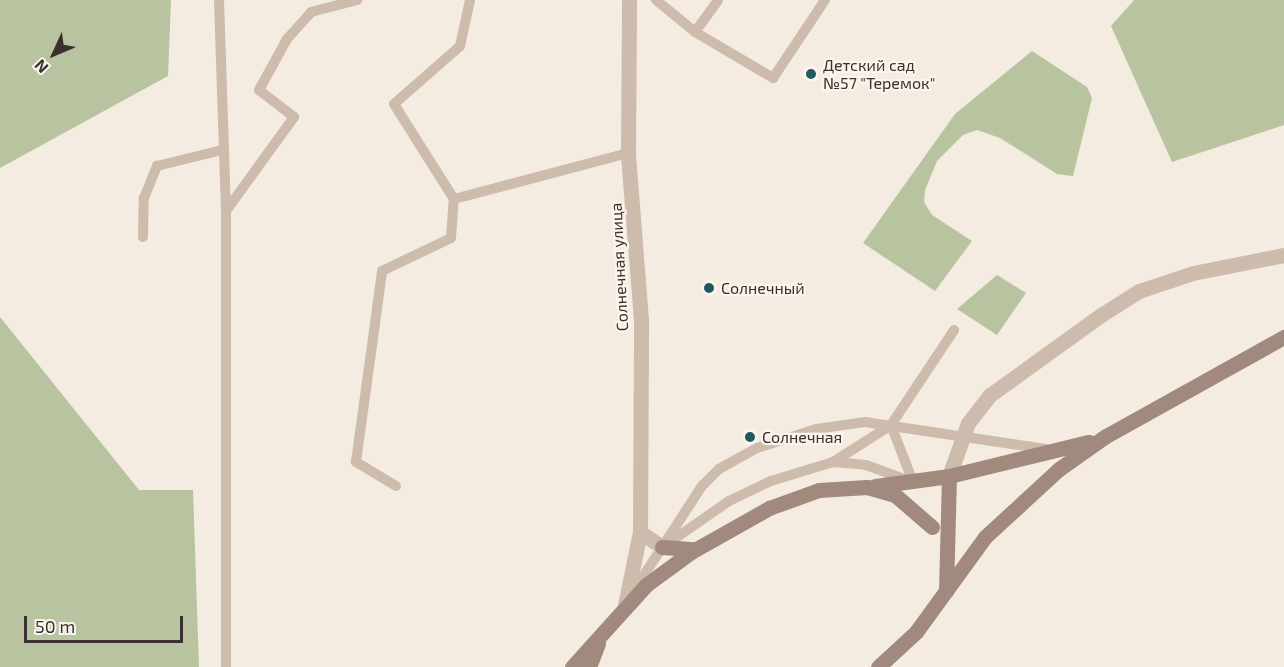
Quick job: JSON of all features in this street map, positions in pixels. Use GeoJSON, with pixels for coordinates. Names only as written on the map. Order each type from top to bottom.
{"type":"FeatureCollection","features":[{"type":"Feature","properties":{"kind":"main road"},"geometry":{"type":"LineString","coordinates":[[878,667],[916,632],[985,537],[1020,501],[1106,436],[1284,337]]}},
{"type":"Feature","properties":{"kind":"main road"},"geometry":{"type":"LineString","coordinates":[[572,667],[625,605],[690,552],[809,494],[949,476],[1064,450],[1106,436]]}},
{"type":"Feature","properties":{"kind":"main road"},"geometry":{"type":"LineString","coordinates":[[946,591],[944,549],[949,476]]}},
{"type":"Feature","properties":{"kind":"main road"},"geometry":{"type":"LineString","coordinates":[[913,482],[944,549]]}},
{"type":"Feature","properties":{"kind":"main road"},"geometry":{"type":"LineString","coordinates":[[867,487],[895,495],[932,527]]}},
{"type":"Feature","properties":{"kind":"main road"},"geometry":{"type":"LineString","coordinates":[[662,547],[690,552]]}},
{"type":"Feature","properties":{"kind":"main road"},"geometry":{"type":"LineString","coordinates":[[589,667],[612,621]]}},
{"type":"Feature","properties":{"kind":"street","name":"Солнечная улица"},"geometry":{"type":"LineString","coordinates":[[625,605],[640,532],[641,320],[628,153],[629,0]]}},
{"type":"Feature","properties":{"kind":"street"},"geometry":{"type":"LineString","coordinates":[[949,476],[961,438],[990,395],[1139,291],[1193,273],[1284,255]]}},
{"type":"Feature","properties":{"kind":"street"},"geometry":{"type":"LineString","coordinates":[[640,532],[662,547]]}},
{"type":"Feature","properties":{"kind":"lane"},"geometry":{"type":"LineString","coordinates":[[219,0],[222,150],[226,211],[226,667]]}},
{"type":"Feature","properties":{"kind":"lane"},"geometry":{"type":"LineString","coordinates":[[226,211],[294,117],[259,90],[287,39],[311,12],[357,0]]}},
{"type":"Feature","properties":{"kind":"lane"},"geometry":{"type":"LineString","coordinates":[[396,486],[356,462],[382,271],[451,238],[453,199],[394,104],[460,46],[470,0]]}},
{"type":"Feature","properties":{"kind":"lane"},"geometry":{"type":"LineString","coordinates":[[656,0],[695,32],[772,78],[825,0]]}},
{"type":"Feature","properties":{"kind":"lane"},"geometry":{"type":"LineString","coordinates":[[695,32],[718,0]]}},
{"type":"Feature","properties":{"kind":"lane"},"geometry":{"type":"LineString","coordinates":[[143,237],[144,198],[157,166],[222,150]]}},
{"type":"Feature","properties":{"kind":"lane"},"geometry":{"type":"LineString","coordinates":[[453,199],[628,153]]}},
{"type":"Feature","properties":{"kind":"lane"},"geometry":{"type":"LineString","coordinates":[[662,547],[729,501],[771,480],[832,462],[891,425],[954,330]]}},
{"type":"Feature","properties":{"kind":"lane"},"geometry":{"type":"LineString","coordinates":[[625,605],[702,486],[719,469],[757,448],[844,423],[891,425],[961,438],[1064,450]]}},
{"type":"Feature","properties":{"kind":"lane"},"geometry":{"type":"LineString","coordinates":[[891,425],[913,482]]}},
{"type":"Feature","properties":{"kind":"lane"},"geometry":{"type":"LineString","coordinates":[[832,462],[866,465],[913,482]]}},
{"type":"Feature","properties":{"kind":"green space"},"geometry":{"type":"Polygon","coordinates":[[[0,0],[171,0],[168,76],[0,168],[0,0]]]}},
{"type":"Feature","properties":{"kind":"green space"},"geometry":{"type":"Polygon","coordinates":[[[1134,0],[1284,0],[1284,125],[1172,162],[1111,26],[1134,0]]]}},
{"type":"Feature","properties":{"kind":"green space"},"geometry":{"type":"Polygon","coordinates":[[[1032,51],[1087,87],[1092,98],[1073,176],[1057,174],[1000,138],[977,130],[963,135],[937,161],[925,190],[924,202],[932,215],[972,241],[935,291],[863,243],[955,114],[1032,51]]]}},
{"type":"Feature","properties":{"kind":"green space"},"geometry":{"type":"Polygon","coordinates":[[[997,275],[1026,293],[997,335],[957,309],[997,275]]]}},
{"type":"Feature","properties":{"kind":"green space"},"geometry":{"type":"Polygon","coordinates":[[[0,317],[139,490],[193,490],[199,667],[0,667],[0,317]]]}},
{"type":"Feature","properties":{"kind":"place","name":"Детский сад №57 \"Теремок\""},"geometry":{"type":"Point","coordinates":[811,74]}},
{"type":"Feature","properties":{"kind":"place","name":"Солнечный"},"geometry":{"type":"Point","coordinates":[709,288]}},
{"type":"Feature","properties":{"kind":"place","name":"Солнечная"},"geometry":{"type":"Point","coordinates":[750,437]}}]}
